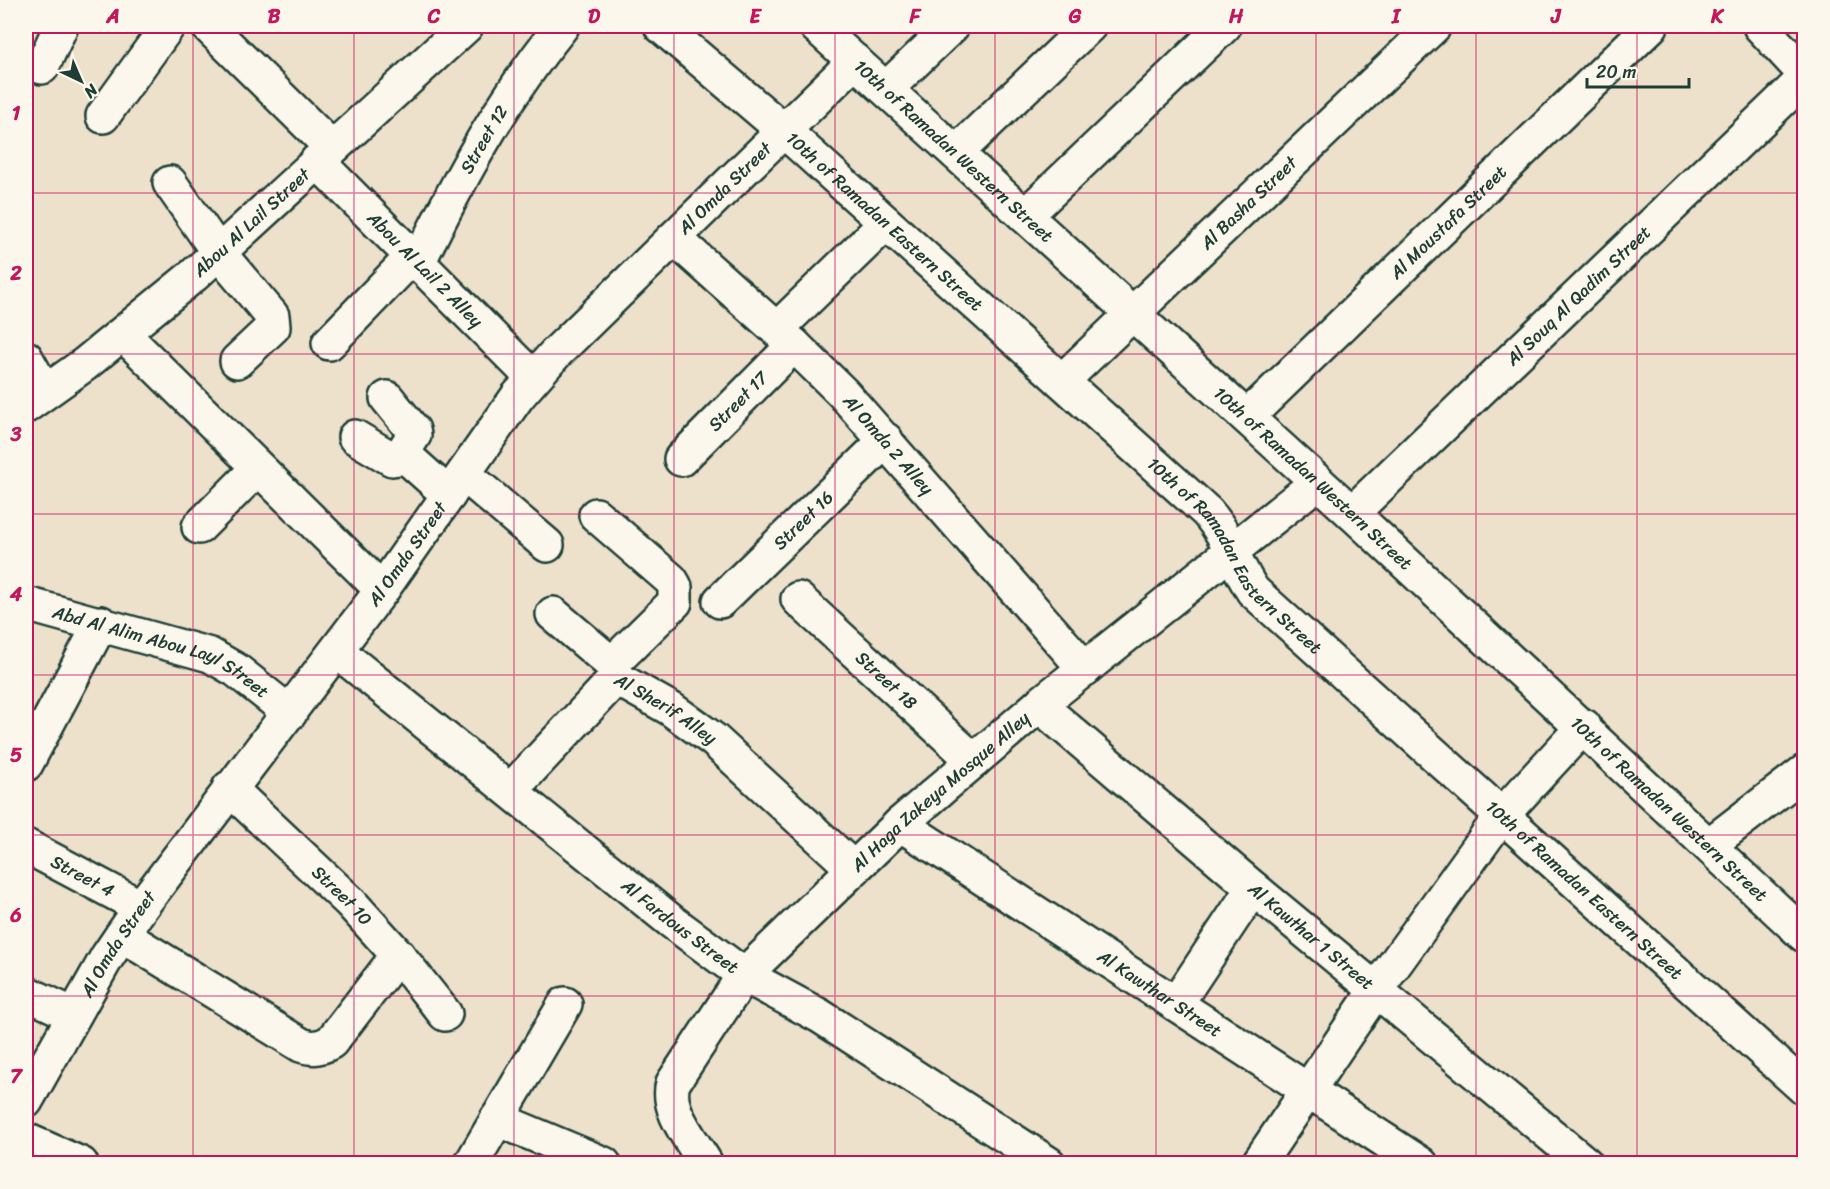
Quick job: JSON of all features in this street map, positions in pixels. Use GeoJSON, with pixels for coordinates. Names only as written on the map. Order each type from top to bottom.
{"type":"FeatureCollection","features":[{"type":"Feature","properties":{"kind":"street"},"geometry":{"type":"LineString","coordinates":[[42,67],[61,26]]}},
{"type":"Feature","properties":{"kind":"street"},"geometry":{"type":"LineString","coordinates":[[103,116],[168,26]]}},
{"type":"Feature","properties":{"kind":"street","name":"Abou Al Lail 2 Alley"},"geometry":{"type":"LineString","coordinates":[[207,26],[415,260],[533,378]]}},
{"type":"Feature","properties":{"kind":"street","name":"Abou Al Lail Street"},"geometry":{"type":"LineString","coordinates":[[35,399],[123,334],[218,252],[466,26]]}},
{"type":"Feature","properties":{"kind":"street","name":"Street 12"},"geometry":{"type":"LineString","coordinates":[[329,343],[415,260],[499,113],[562,26]]}},
{"type":"Feature","properties":{"kind":"street","name":"10th of Ramadan Eastern Street"},"geometry":{"type":"LineString","coordinates":[[661,26],[783,130],[1207,512],[1217,523],[1240,572],[1253,591],[1804,1088]]}},
{"type":"Feature","properties":{"kind":"street","name":"10th of Ramadan Western Street"},"geometry":{"type":"LineString","coordinates":[[816,26],[1584,726],[1804,935]]}},
{"type":"Feature","properties":{"kind":"street"},"geometry":{"type":"LineString","coordinates":[[886,89],[952,26]]}},
{"type":"Feature","properties":{"kind":"street"},"geometry":{"type":"LineString","coordinates":[[956,153],[1089,26]]}},
{"type":"Feature","properties":{"kind":"street"},"geometry":{"type":"LineString","coordinates":[[1025,216],[1224,26]]}},
{"type":"Feature","properties":{"kind":"street","name":"Al Basha Street"},"geometry":{"type":"LineString","coordinates":[[1062,381],[1434,26]]}},
{"type":"Feature","properties":{"kind":"street","name":"Al Moustafa Street"},"geometry":{"type":"LineString","coordinates":[[1247,417],[1651,26]]}},
{"type":"Feature","properties":{"kind":"street"},"geometry":{"type":"LineString","coordinates":[[1760,26],[1804,73]]}},
{"type":"Feature","properties":{"kind":"street","name":"Al Omda Street"},"geometry":{"type":"LineString","coordinates":[[26,1101],[74,1015],[141,907],[229,788],[337,651],[533,378],[855,61]]}},
{"type":"Feature","properties":{"kind":"street","name":"Al Souq Al Qadim Street"},"geometry":{"type":"LineString","coordinates":[[1352,513],[1804,79]]}},
{"type":"Feature","properties":{"kind":"street"},"geometry":{"type":"LineString","coordinates":[[170,183],[218,252],[274,320],[273,327],[237,361]]}},
{"type":"Feature","properties":{"kind":"street","name":"Street 17"},"geometry":{"type":"LineString","coordinates":[[681,459],[886,223]]}},
{"type":"Feature","properties":{"kind":"street","name":"Al Omda 2 Alley"},"geometry":{"type":"LineString","coordinates":[[674,238],[785,337],[886,440],[1085,669]]}},
{"type":"Feature","properties":{"kind":"street"},"geometry":{"type":"LineString","coordinates":[[123,334],[382,590]]}},
{"type":"Feature","properties":{"kind":"street"},"geometry":{"type":"LineString","coordinates":[[26,358],[35,399]]}},
{"type":"Feature","properties":{"kind":"street"},"geometry":{"type":"LineString","coordinates":[[355,437],[392,459],[399,458],[414,435],[414,430],[387,398]]}},
{"type":"Feature","properties":{"kind":"street","name":"Street 16"},"geometry":{"type":"LineString","coordinates":[[720,601],[886,440]]}},
{"type":"Feature","properties":{"kind":"street"},"geometry":{"type":"LineString","coordinates":[[402,453],[456,485],[547,545]]}},
{"type":"Feature","properties":{"kind":"street"},"geometry":{"type":"LineString","coordinates":[[199,527],[258,468]]}},
{"type":"Feature","properties":{"kind":"street","name":"Al Haga Zakeya Mosque Alley"},"geometry":{"type":"LineString","coordinates":[[706,1164],[674,1109],[670,1092],[672,1083],[744,975],[900,824],[1039,705],[1318,482]]}},
{"type":"Feature","properties":{"kind":"street","name":"Al Sherif Alley"},"geometry":{"type":"LineString","coordinates":[[596,515],[671,580],[676,594],[675,602],[615,672],[671,708],[714,740],[854,869]]}},
{"type":"Feature","properties":{"kind":"street","name":"Street 18"},"geometry":{"type":"LineString","coordinates":[[798,599],[974,761]]}},
{"type":"Feature","properties":{"kind":"street","name":"Abd Al Alim Abou Layl Street"},"geometry":{"type":"LineString","coordinates":[[26,604],[210,655],[236,670],[290,712]]}},
{"type":"Feature","properties":{"kind":"street"},"geometry":{"type":"LineString","coordinates":[[511,790],[615,672],[553,614]]}},
{"type":"Feature","properties":{"kind":"street"},"geometry":{"type":"LineString","coordinates":[[26,764],[101,623]]}},
{"type":"Feature","properties":{"kind":"street","name":"Al Fardous Street"},"geometry":{"type":"LineString","coordinates":[[337,651],[670,921],[744,975],[820,1016],[1049,1164]]}},
{"type":"Feature","properties":{"kind":"street","name":"Al Kawthar 1 Street"},"geometry":{"type":"LineString","coordinates":[[1039,705],[1253,888],[1586,1164]]}},
{"type":"Feature","properties":{"kind":"street"},"geometry":{"type":"LineString","coordinates":[[1258,1164],[1376,990],[1502,815],[1584,726]]}},
{"type":"Feature","properties":{"kind":"street"},"geometry":{"type":"LineString","coordinates":[[1708,846],[1804,772]]}},
{"type":"Feature","properties":{"kind":"street","name":"Street 10"},"geometry":{"type":"LineString","coordinates":[[229,788],[350,902],[398,955],[445,1014]]}},
{"type":"Feature","properties":{"kind":"street","name":"Al Kawthar Street"},"geometry":{"type":"LineString","coordinates":[[900,824],[1421,1164]]}},
{"type":"Feature","properties":{"kind":"street","name":"Street 4"},"geometry":{"type":"LineString","coordinates":[[26,846],[141,907]]}},
{"type":"Feature","properties":{"kind":"street"},"geometry":{"type":"LineString","coordinates":[[1176,1004],[1253,888]]}},
{"type":"Feature","properties":{"kind":"street"},"geometry":{"type":"LineString","coordinates":[[122,935],[301,1045],[311,1048],[322,1047],[331,1042],[398,955]]}},
{"type":"Feature","properties":{"kind":"street"},"geometry":{"type":"LineString","coordinates":[[26,993],[74,1015]]}},
{"type":"Feature","properties":{"kind":"street"},"geometry":{"type":"LineString","coordinates":[[471,1164],[565,1004]]}},
{"type":"Feature","properties":{"kind":"street"},"geometry":{"type":"LineString","coordinates":[[497,1119],[604,1164]]}},
{"type":"Feature","properties":{"kind":"street"},"geometry":{"type":"LineString","coordinates":[[26,1140],[81,1164]]}}]}
